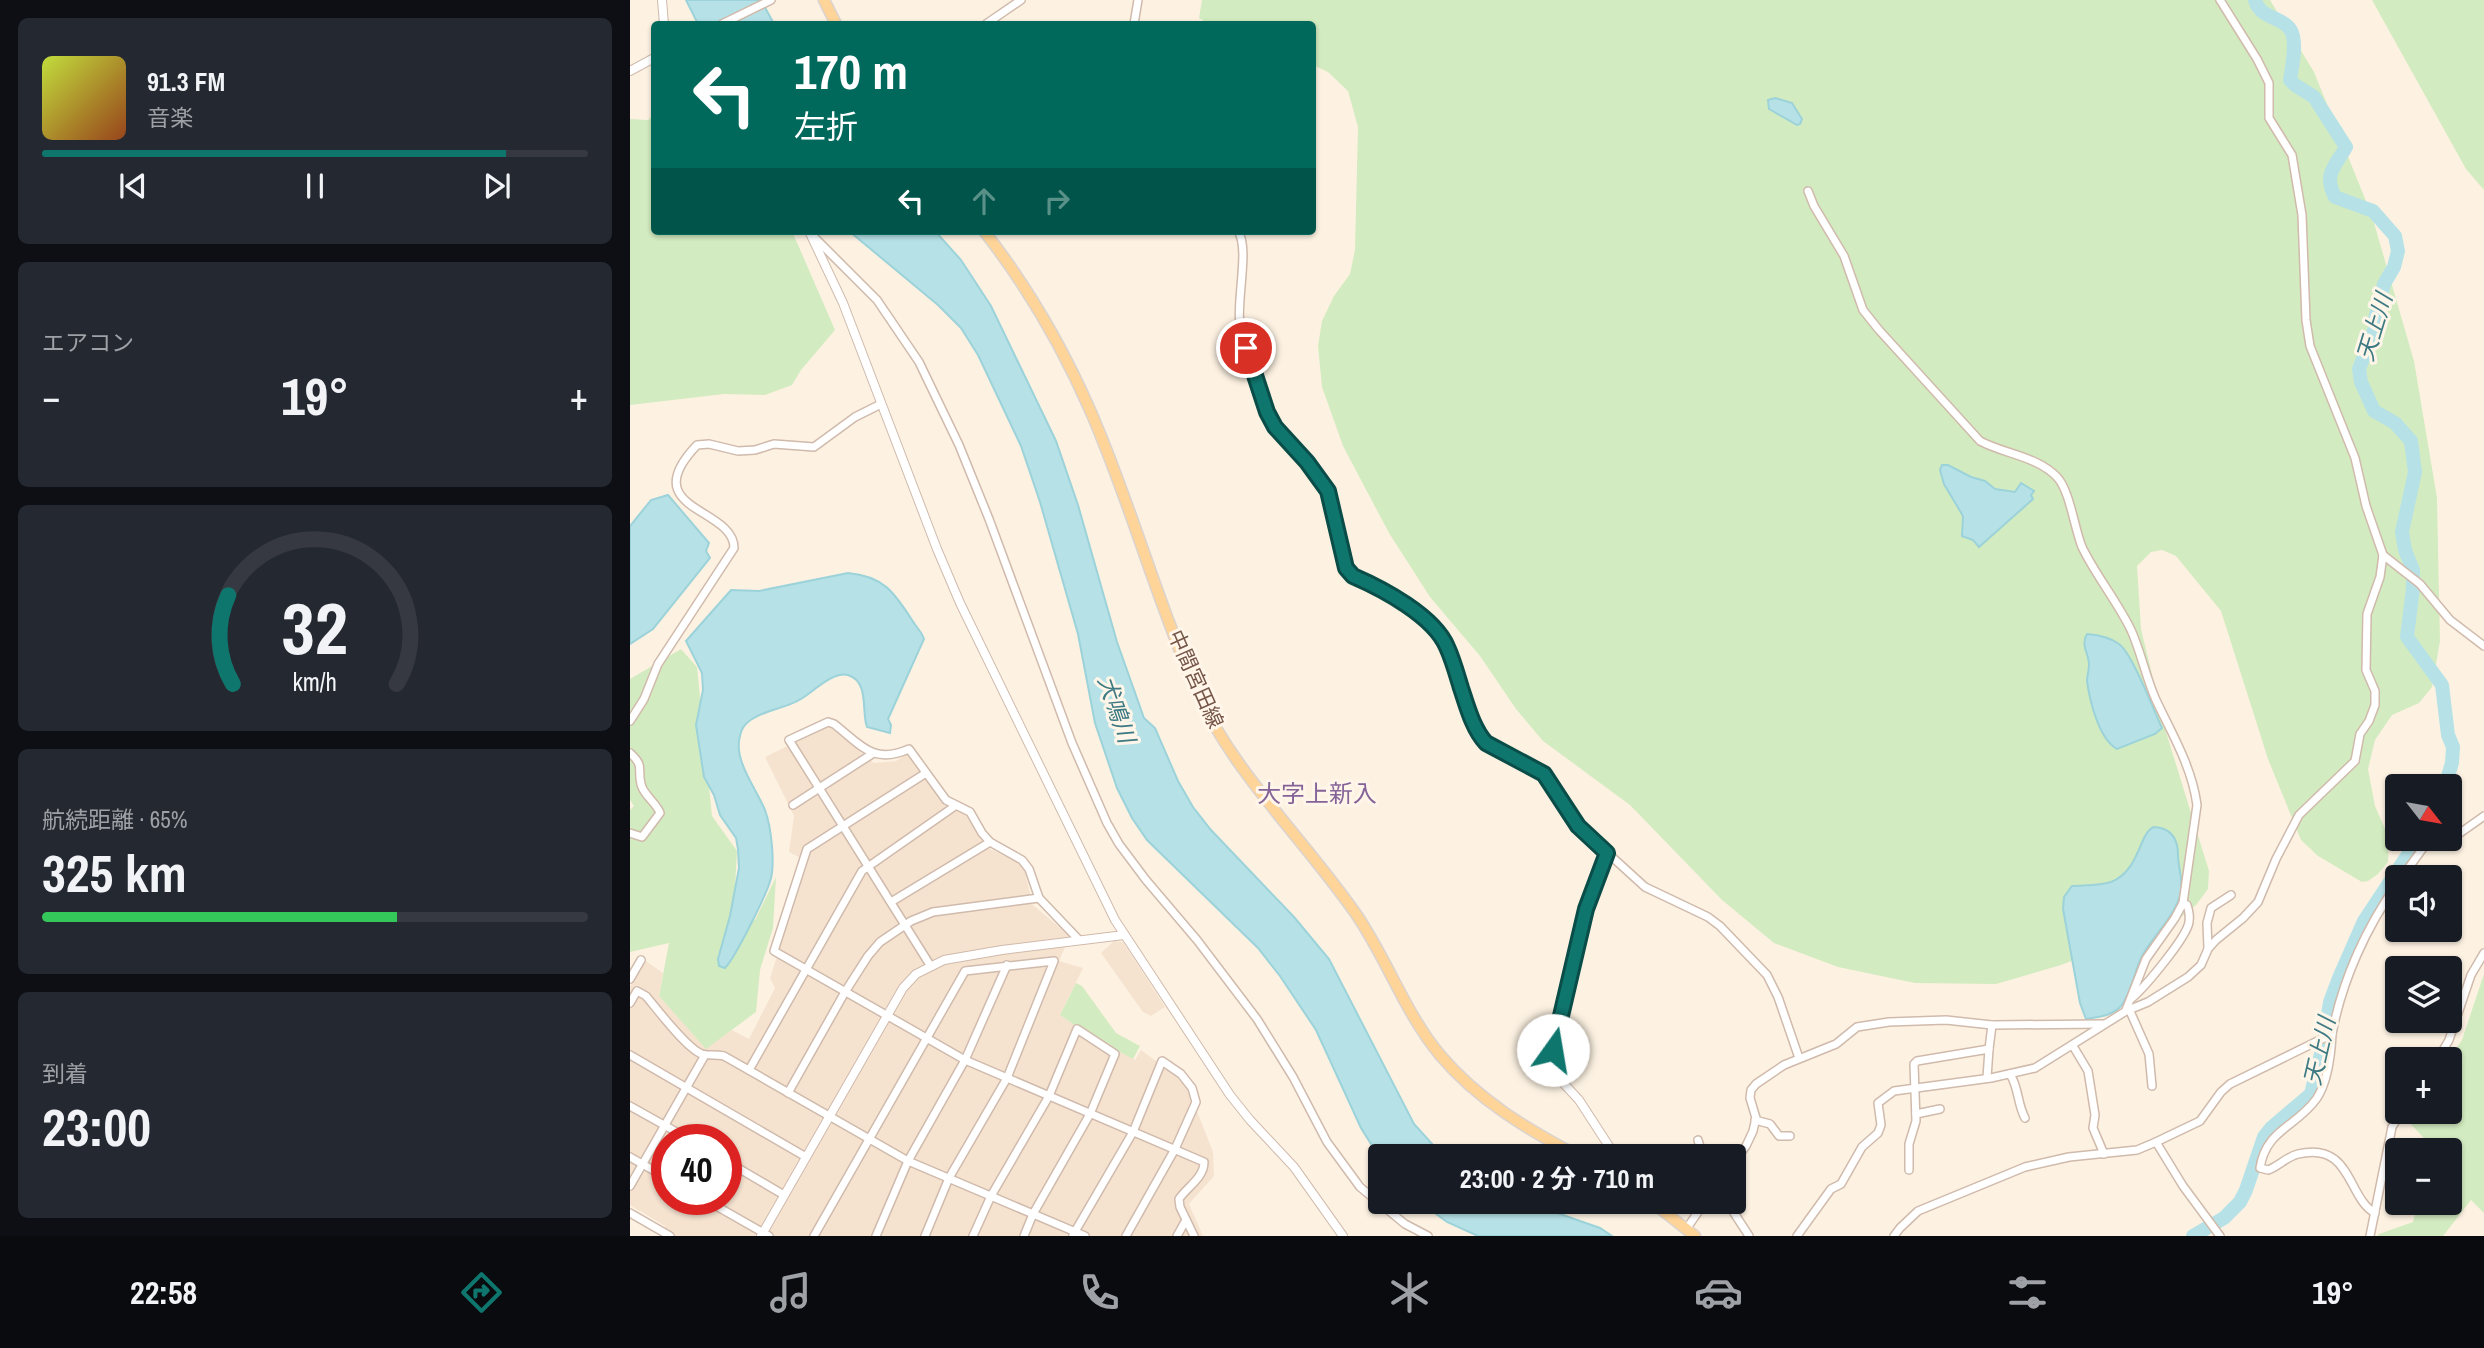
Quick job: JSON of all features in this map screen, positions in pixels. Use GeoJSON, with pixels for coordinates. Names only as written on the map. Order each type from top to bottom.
{"type":"FeatureCollection","features":[{"type":"Feature","properties":{"kind":"main road"},"geometry":{"type":"LineString","coordinates":[[824,0],[834,21]]}},
{"type":"Feature","properties":{"kind":"main road","name":"中間宮田線"},"geometry":{"type":"LineString","coordinates":[[987,235],[1028,292],[1070,366],[1091,413],[1197,691],[1225,743],[1356,915],[1439,1054],[1485,1099],[1556,1144]]}},
{"type":"Feature","properties":{"kind":"main road"},"geometry":{"type":"LineString","coordinates":[[1673,1214],[1691,1232]]}},
{"type":"Feature","properties":{"kind":"street"},"geometry":{"type":"LineString","coordinates":[[662,0],[664,21]]}},
{"type":"Feature","properties":{"kind":"street"},"geometry":{"type":"LineString","coordinates":[[728,21],[771,0]]}},
{"type":"Feature","properties":{"kind":"street"},"geometry":{"type":"LineString","coordinates":[[990,21],[1021,0]]}},
{"type":"Feature","properties":{"kind":"street"},"geometry":{"type":"LineString","coordinates":[[1135,21],[1139,0]]}},
{"type":"Feature","properties":{"kind":"street"},"geometry":{"type":"LineString","coordinates":[[2220,0],[2269,83],[2269,118],[2292,155],[2302,215],[2306,320],[2310,346],[2355,458],[2366,506],[2384,555],[2420,584],[2450,620],[2484,646]]}},
{"type":"Feature","properties":{"kind":"street"},"geometry":{"type":"LineString","coordinates":[[630,71],[651,60]]}},
{"type":"Feature","properties":{"kind":"street"},"geometry":{"type":"LineString","coordinates":[[1808,191],[1844,256],[1863,310],[1879,330],[1980,441],[1993,449],[2031,460],[2054,473],[2062,483],[2083,547],[2130,629],[2156,700],[2170,726],[2195,790],[2197,805],[2183,903],[2146,959],[2128,1010],[2149,1054],[2152,1086]]}},
{"type":"Feature","properties":{"kind":"street"},"geometry":{"type":"LineString","coordinates":[[811,235],[844,303],[960,603],[1124,935],[1226,1088],[1250,1120],[1294,1167],[1343,1236]]}},
{"type":"Feature","properties":{"kind":"street"},"geometry":{"type":"LineString","coordinates":[[812,235],[877,300],[919,362],[959,445],[1072,743],[1119,844],[1257,1019],[1293,1077],[1327,1142],[1360,1187],[1405,1224],[1428,1236]]}},
{"type":"Feature","properties":{"kind":"street"},"geometry":{"type":"LineString","coordinates":[[1240,235],[1244,243],[1240,279],[1241,332],[1267,412],[1275,427],[1307,462],[1328,491],[1346,568],[1353,576],[1410,606],[1447,645],[1465,702],[1480,737],[1486,743],[1544,774],[1578,826],[1607,853],[1645,887],[1708,917],[1720,926],[1767,975],[1778,996],[1799,1058]]}},
{"type":"Feature","properties":{"kind":"street"},"geometry":{"type":"LineString","coordinates":[[630,720],[644,699],[658,664],[734,548],[734,540],[729,532],[695,509],[678,490],[675,479],[687,455],[697,445],[709,444],[738,451],[755,450],[774,444],[814,447],[855,417],[881,404]]}},
{"type":"Feature","properties":{"kind":"street"},"geometry":{"type":"LineString","coordinates":[[2208,948],[2258,902],[2298,815],[2355,761],[2360,734],[2370,722],[2375,705],[2375,691],[2365,670],[2367,614],[2380,577],[2384,555]]}},
{"type":"Feature","properties":{"kind":"street"},"geometry":{"type":"LineString","coordinates":[[930,965],[789,740],[828,722],[880,757],[897,755],[909,749],[946,800],[970,812],[990,842],[1022,860],[1039,898],[1079,940]]}},
{"type":"Feature","properties":{"kind":"street"},"geometry":{"type":"LineString","coordinates":[[630,753],[641,767],[640,783],[643,789],[660,813],[642,837],[630,832]]}},
{"type":"Feature","properties":{"kind":"street"},"geometry":{"type":"LineString","coordinates":[[793,805],[872,754]]}},
{"type":"Feature","properties":{"kind":"street"},"geometry":{"type":"LineString","coordinates":[[926,773],[807,849],[774,951],[965,1060],[1204,1162],[1205,1168],[1179,1199],[1194,1236]]}},
{"type":"Feature","properties":{"kind":"street"},"geometry":{"type":"LineString","coordinates":[[749,1070],[862,871],[955,806]]}},
{"type":"Feature","properties":{"kind":"street"},"geometry":{"type":"LineString","coordinates":[[2462,832],[2484,816]]}},
{"type":"Feature","properties":{"kind":"street"},"geometry":{"type":"LineString","coordinates":[[891,902],[990,842]]}},
{"type":"Feature","properties":{"kind":"street"},"geometry":{"type":"LineString","coordinates":[[1607,853],[1586,909],[1552,1061],[1554,1073],[1579,1100],[1608,1144]]}},
{"type":"Feature","properties":{"kind":"street"},"geometry":{"type":"LineString","coordinates":[[1797,1236],[1831,1189],[1841,1184],[1862,1147],[1878,1133],[1881,1125],[1878,1103],[1894,1091],[1987,1078],[2035,1068],[2128,1010],[2148,1002],[2188,977],[2201,965],[2208,948],[2207,923],[2211,908],[2231,895]]}},
{"type":"Feature","properties":{"kind":"street"},"geometry":{"type":"LineString","coordinates":[[788,1093],[845,992],[874,949],[906,924],[933,912],[1039,898]]}},
{"type":"Feature","properties":{"kind":"street"},"geometry":{"type":"LineString","coordinates":[[2132,998],[2143,989],[2187,930],[2190,912],[2183,903]]}},
{"type":"Feature","properties":{"kind":"street"},"geometry":{"type":"LineString","coordinates":[[2375,1213],[2367,1207],[2343,1167],[2323,1153],[2296,1154],[2268,1170],[2260,1168],[2263,1154],[2275,1135],[2300,1117],[2319,1095],[2326,1072],[2340,995],[2373,922],[2385,903]]}},
{"type":"Feature","properties":{"kind":"street"},"geometry":{"type":"LineString","coordinates":[[731,1215],[764,1235],[886,1016],[903,988],[916,974],[944,960],[1124,935]]}},
{"type":"Feature","properties":{"kind":"street"},"geometry":{"type":"LineString","coordinates":[[2445,1047],[2472,975],[2484,953]]}},
{"type":"Feature","properties":{"kind":"street"},"geometry":{"type":"LineString","coordinates":[[630,979],[641,960]]}},
{"type":"Feature","properties":{"kind":"street"},"geometry":{"type":"LineString","coordinates":[[814,1236],[965,971],[1054,961],[1007,1078],[949,1178],[925,1236]]}},
{"type":"Feature","properties":{"kind":"street"},"geometry":{"type":"LineString","coordinates":[[876,1236],[908,1160],[965,1060],[1007,965]]}},
{"type":"Feature","properties":{"kind":"street"},"geometry":{"type":"LineString","coordinates":[[630,1003],[633,989],[646,996],[693,1049],[705,1055],[714,1053],[724,1056],[908,1160],[1074,1234],[1085,1236]]}},
{"type":"Feature","properties":{"kind":"street"},"geometry":{"type":"LineString","coordinates":[[1746,1146],[1755,1120],[1751,1090],[1784,1065],[1836,1044],[1857,1027],[1946,1020],[1992,1025],[2106,1024]]}},
{"type":"Feature","properties":{"kind":"street"},"geometry":{"type":"LineString","coordinates":[[1987,1078],[1992,1025]]}},
{"type":"Feature","properties":{"kind":"street"},"geometry":{"type":"LineString","coordinates":[[974,1236],[990,1196],[1049,1096],[1077,1029],[1115,1054],[1090,1114],[1033,1214],[1024,1236]]}},
{"type":"Feature","properties":{"kind":"street"},"geometry":{"type":"LineString","coordinates":[[1894,1236],[1918,1211],[2025,1167],[2069,1157],[2137,1150],[2156,1142],[2200,1121],[2221,1092],[2231,1084],[2332,1034]]}},
{"type":"Feature","properties":{"kind":"street"},"geometry":{"type":"LineString","coordinates":[[2073,1046],[2088,1071],[2095,1115],[2093,1128],[2104,1154]]}},
{"type":"Feature","properties":{"kind":"street"},"geometry":{"type":"LineString","coordinates":[[1909,1170],[1909,1144],[1916,1114],[1914,1064],[1917,1061],[1989,1049]]}},
{"type":"Feature","properties":{"kind":"street"},"geometry":{"type":"LineString","coordinates":[[630,1055],[806,1157]]}},
{"type":"Feature","properties":{"kind":"street"},"geometry":{"type":"LineString","coordinates":[[666,1124],[705,1055]]}},
{"type":"Feature","properties":{"kind":"street"},"geometry":{"type":"LineString","coordinates":[[1074,1234],[1133,1132],[1162,1061],[1181,1074],[1192,1088],[1196,1102],[1175,1149],[1126,1236]]}},
{"type":"Feature","properties":{"kind":"street"},"geometry":{"type":"LineString","coordinates":[[2010,1074],[2016,1083],[2019,1106],[2025,1118]]}},
{"type":"Feature","properties":{"kind":"street"},"geometry":{"type":"LineString","coordinates":[[630,1106],[663,1124]]}},
{"type":"Feature","properties":{"kind":"street"},"geometry":{"type":"LineString","coordinates":[[1916,1114],[1940,1109]]}},
{"type":"Feature","properties":{"kind":"street"},"geometry":{"type":"LineString","coordinates":[[1755,1120],[1770,1124],[1779,1136],[1790,1136]]}},
{"type":"Feature","properties":{"kind":"street"},"geometry":{"type":"LineString","coordinates":[[2370,1236],[2394,1124]]}},
{"type":"Feature","properties":{"kind":"street"},"geometry":{"type":"LineString","coordinates":[[1698,1140],[1699,1144]]}},
{"type":"Feature","properties":{"kind":"street"},"geometry":{"type":"LineString","coordinates":[[2156,1142],[2218,1233]]}},
{"type":"Feature","properties":{"kind":"street"},"geometry":{"type":"LineString","coordinates":[[630,1186],[651,1150]]}},
{"type":"Feature","properties":{"kind":"street"},"geometry":{"type":"LineString","coordinates":[[630,1157],[651,1169]]}},
{"type":"Feature","properties":{"kind":"street"},"geometry":{"type":"LineString","coordinates":[[742,1170],[784,1195]]}},
{"type":"Feature","properties":{"kind":"street"},"geometry":{"type":"LineString","coordinates":[[630,1213],[670,1236]]}},
{"type":"Feature","properties":{"kind":"street"},"geometry":{"type":"LineString","coordinates":[[1691,1232],[1699,1214]]}},
{"type":"Feature","properties":{"kind":"street"},"geometry":{"type":"LineString","coordinates":[[1735,1214],[1749,1236]]}},
{"type":"Feature","properties":{"kind":"street"},"geometry":{"type":"LineString","coordinates":[[1177,1236],[1186,1220]]}},
{"type":"Feature","properties":{"kind":"shaded area"},"geometry":{"type":"Polygon","coordinates":[[[828,726],[874,763],[896,761],[908,753],[946,807],[963,811],[986,847],[1023,865],[1033,905],[1070,936],[1059,961],[1083,968],[1060,1015],[1090,1036],[1135,1060],[1141,1050],[1186,1083],[1213,1152],[1214,1176],[1189,1204],[1203,1236],[665,1236],[665,1226],[630,1205],[630,987],[646,961],[663,973],[659,996],[706,1048],[732,1030],[749,1039],[775,988],[770,978],[808,862],[789,852],[794,816],[765,757],[828,726]]]}},
{"type":"Feature","properties":{"kind":"shaded area"},"geometry":{"type":"Polygon","coordinates":[[[1114,941],[1123,942],[1165,1007],[1151,1016],[1143,1012],[1101,953],[1114,941]]]}},
{"type":"Feature","properties":{"kind":"green space"},"geometry":{"type":"Polygon","coordinates":[[[1202,0],[2270,0],[2314,72],[2372,216],[2414,361],[2437,498],[2440,641],[2432,687],[2419,703],[2392,715],[2375,740],[2368,769],[2375,806],[2385,829],[2388,862],[2378,874],[2362,882],[2318,856],[2301,840],[2268,759],[2221,611],[2176,556],[2162,550],[2151,552],[2137,566],[2141,629],[2166,732],[2209,871],[2208,889],[2196,905],[2176,921],[2061,965],[1996,984],[1915,983],[1838,967],[1774,943],[1722,900],[1630,805],[1543,741],[1516,709],[1480,656],[1430,597],[1389,533],[1343,446],[1322,387],[1318,346],[1322,321],[1334,296],[1350,274],[1355,250],[1358,127],[1348,91],[1328,72],[1316,66],[1316,21],[1204,21],[1199,18],[1202,0]]]}},
{"type":"Feature","properties":{"kind":"green space"},"geometry":{"type":"Polygon","coordinates":[[[2372,0],[2484,0],[2484,190],[2466,169],[2372,0]]]}},
{"type":"Feature","properties":{"kind":"green space"},"geometry":{"type":"Polygon","coordinates":[[[651,117],[651,235],[794,235],[835,330],[801,370],[792,385],[765,395],[724,394],[630,405],[630,119],[648,120],[651,117]]]}},
{"type":"Feature","properties":{"kind":"green space"},"geometry":{"type":"Polygon","coordinates":[[[681,649],[697,667],[712,816],[737,851],[733,926],[755,920],[776,877],[773,928],[760,970],[756,1012],[706,1049],[659,996],[669,943],[630,952],[630,810],[634,806],[630,800],[630,679],[681,649]]]}},
{"type":"Feature","properties":{"kind":"green space"},"geometry":{"type":"Polygon","coordinates":[[[2484,974],[2484,1213],[2471,1200],[2462,1212],[2462,1138],[2424,1138],[2411,1124],[2462,1124],[2462,1047],[2457,1047],[2484,974]]]}},
{"type":"Feature","properties":{"kind":"green space"},"geometry":{"type":"Polygon","coordinates":[[[1076,983],[1082,986],[1116,1033],[1140,1046],[1133,1059],[1090,1036],[1060,1015],[1076,983]]]}},
{"type":"Feature","properties":{"kind":"green space"},"geometry":{"type":"Polygon","coordinates":[[[2415,1215],[2459,1215],[2443,1236],[2377,1236],[2413,1222],[2415,1215]]]}},
{"type":"Feature","properties":{"kind":"water"},"geometry":{"type":"Polygon","coordinates":[[[686,0],[761,0],[772,21],[696,21],[686,0]]]}},
{"type":"Feature","properties":{"kind":"water"},"geometry":{"type":"Polygon","coordinates":[[[1775,98],[1792,103],[1802,119],[1800,124],[1797,125],[1769,109],[1768,100],[1775,98]]]}},
{"type":"Feature","properties":{"kind":"water","name":"犬鳴川"},"geometry":{"type":"Polygon","coordinates":[[[854,235],[939,235],[961,260],[991,306],[1056,441],[1078,505],[1117,642],[1144,718],[1155,728],[1178,781],[1193,807],[1329,959],[1414,1124],[1432,1144],[1371,1144],[1316,1030],[1280,976],[1258,948],[1147,840],[1132,818],[1117,788],[1095,723],[1078,634],[1021,446],[978,355],[961,328],[938,305],[854,235]]]}},
{"type":"Feature","properties":{"kind":"water"},"geometry":{"type":"Polygon","coordinates":[[[1942,465],[1985,481],[1995,489],[2015,492],[2021,483],[2034,491],[2031,495],[2033,499],[1979,547],[1973,540],[1962,536],[1963,516],[1944,484],[1940,470],[1942,465]]]}},
{"type":"Feature","properties":{"kind":"water"},"geometry":{"type":"Polygon","coordinates":[[[668,495],[709,543],[706,551],[710,558],[653,629],[630,644],[630,526],[651,500],[668,495]]]}},
{"type":"Feature","properties":{"kind":"water"},"geometry":{"type":"Polygon","coordinates":[[[848,573],[870,578],[886,587],[899,601],[924,639],[888,719],[891,725],[890,733],[867,727],[862,691],[855,679],[848,675],[836,676],[795,702],[754,718],[744,726],[740,736],[740,755],[767,817],[773,862],[769,885],[758,910],[725,968],[719,966],[718,959],[739,868],[738,849],[736,838],[720,815],[714,795],[704,777],[696,725],[703,690],[702,673],[686,641],[731,590],[759,591],[848,573]]]}},
{"type":"Feature","properties":{"kind":"water"},"geometry":{"type":"Polygon","coordinates":[[[2087,634],[2112,640],[2124,649],[2162,728],[2155,734],[2117,749],[2105,737],[2096,719],[2088,690],[2089,661],[2084,642],[2087,634]]]}},
{"type":"Feature","properties":{"kind":"water"},"geometry":{"type":"Polygon","coordinates":[[[2154,827],[2165,829],[2177,844],[2181,882],[2178,901],[2142,956],[2128,995],[2121,1006],[2109,1014],[2086,1019],[2080,1003],[2063,909],[2064,897],[2072,886],[2097,885],[2121,877],[2133,861],[2145,836],[2154,827]]]}},
{"type":"Feature","properties":{"kind":"water"},"geometry":{"type":"Polygon","coordinates":[[[1436,1214],[1560,1214],[1600,1228],[1612,1236],[1478,1236],[1436,1214]]]}},
{"type":"Feature","properties":{"kind":"waterway","name":"天上川"},"geometry":{"type":"LineString","coordinates":[[2255,0],[2262,12],[2290,30],[2294,47],[2290,80],[2314,97],[2346,147],[2330,176],[2335,197],[2373,211],[2395,236],[2398,251],[2394,267],[2384,284],[2375,328],[2359,369],[2361,382],[2374,411],[2395,423],[2411,441],[2415,472],[2402,532],[2405,550],[2413,570],[2407,637],[2442,685],[2448,735],[2453,747],[2449,774]]}},
{"type":"Feature","properties":{"kind":"waterway","name":"天上川"},"geometry":{"type":"LineString","coordinates":[[2193,1236],[2224,1218],[2240,1202],[2264,1137],[2311,1094],[2330,1002],[2339,978],[2364,921],[2410,851]]}},
{"type":"Feature","properties":{"kind":"district","name":"大字上新入"},"geometry":{"type":"Point","coordinates":[1317,793]}},
{"type":"Feature","properties":{"kind":"route"},"geometry":{"type":"LineString","coordinates":[[1246,348],[1267,412],[1275,427],[1307,462],[1328,491],[1346,568],[1353,576],[1410,606],[1437,633],[1447,645],[1465,702],[1480,737],[1486,743],[1544,774],[1578,826],[1607,853],[1586,909],[1553,1050]]}}]}
